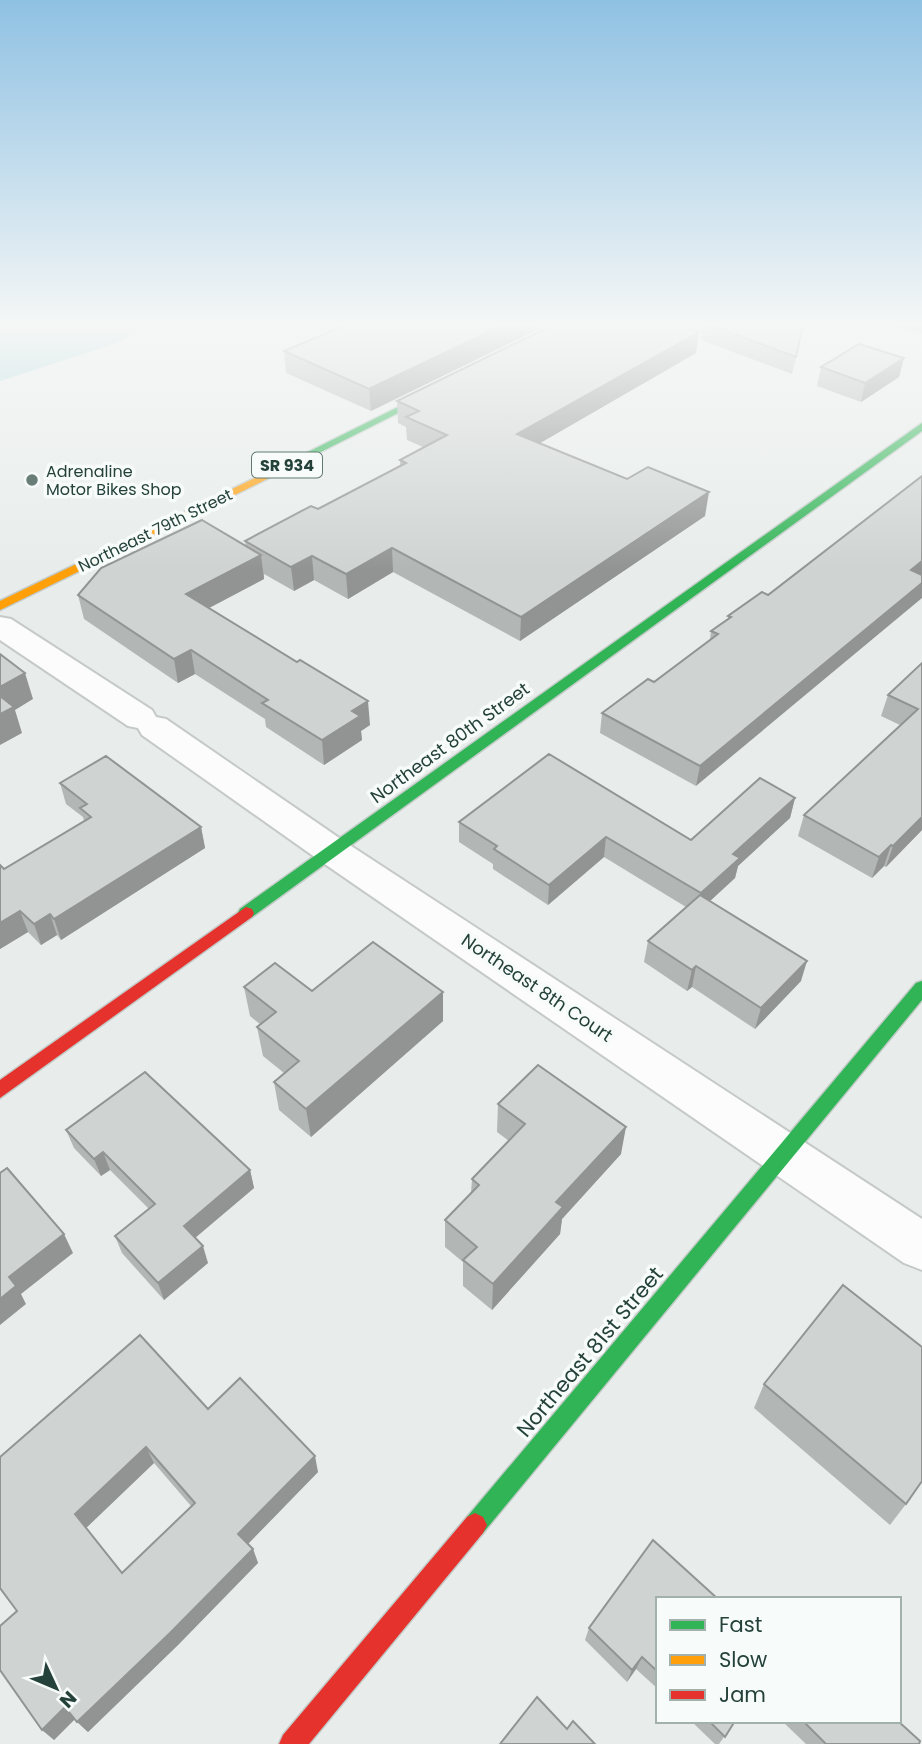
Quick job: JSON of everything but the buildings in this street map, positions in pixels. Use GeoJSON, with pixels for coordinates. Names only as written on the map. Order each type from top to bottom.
{"type":"FeatureCollection","features":[{"type":"Feature","properties":{"kind":"street","name":"Northeast 79th Street"},"geometry":{"type":"LineString","coordinates":[[0,606],[409,405]]}},
{"type":"Feature","properties":{"kind":"street","name":"Northeast 80th Street"},"geometry":{"type":"LineString","coordinates":[[0,1090],[922,426]]}},
{"type":"Feature","properties":{"kind":"street","name":"Northeast 8th Court"},"geometry":{"type":"LineString","coordinates":[[0,626],[922,1247]]}},
{"type":"Feature","properties":{"kind":"street","name":"Northeast 81st Street"},"geometry":{"type":"LineString","coordinates":[[292,1744],[922,988]]}},
{"type":"Feature","properties":{"kind":"traffic: fast"},"geometry":{"type":"LineString","coordinates":[[263,477],[408,405]]}},
{"type":"Feature","properties":{"kind":"traffic: fast"},"geometry":{"type":"LineString","coordinates":[[246,913],[922,426]]}},
{"type":"Feature","properties":{"kind":"traffic: fast"},"geometry":{"type":"LineString","coordinates":[[475,1525],[922,988]]}},
{"type":"Feature","properties":{"kind":"traffic: slow"},"geometry":{"type":"LineString","coordinates":[[0,606],[263,477]]}},
{"type":"Feature","properties":{"kind":"traffic: jam"},"geometry":{"type":"LineString","coordinates":[[0,1090],[246,913]]}},
{"type":"Feature","properties":{"kind":"traffic: jam"},"geometry":{"type":"LineString","coordinates":[[292,1744],[475,1525]]}},
{"type":"Feature","properties":{"kind":"place","name":"Adrenaline Motor Bikes Shop"},"geometry":{"type":"Point","coordinates":[32,480]}}]}
